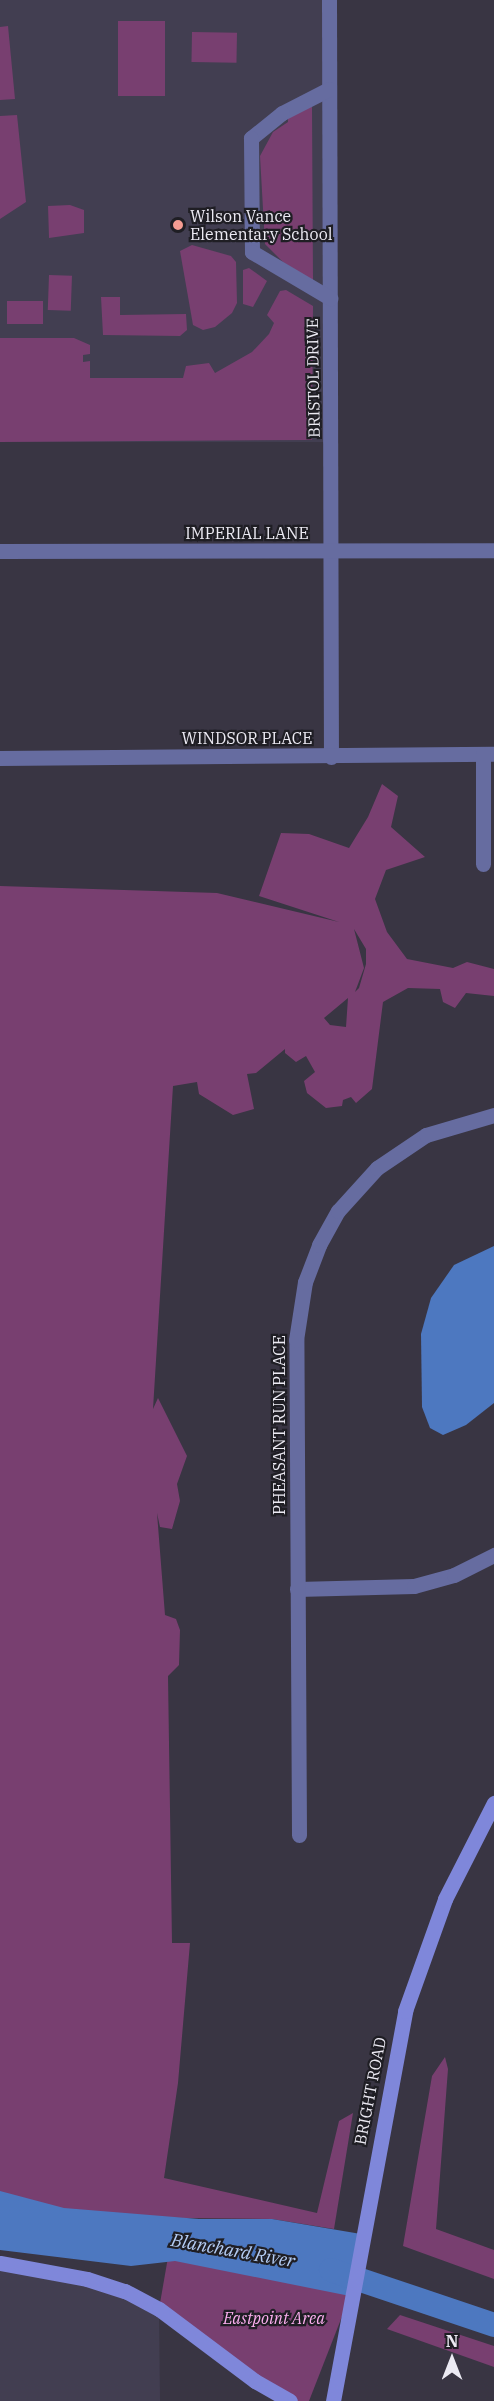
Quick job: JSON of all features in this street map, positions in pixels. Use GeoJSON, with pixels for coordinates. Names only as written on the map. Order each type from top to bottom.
{"type":"FeatureCollection","features":[{"type":"Feature","properties":{"kind":"main road","name":"BRIGHT ROAD"},"geometry":{"type":"LineString","coordinates":[[333,2401],[393,2060],[417,1973],[445,1899],[494,1803]]}},
{"type":"Feature","properties":{"kind":"main road"},"geometry":{"type":"LineString","coordinates":[[0,2263],[87,2278],[125,2291],[159,2309],[255,2381],[291,2401]]}},
{"type":"Feature","properties":{"kind":"street","name":"BRISTOL DRIVE"},"geometry":{"type":"LineString","coordinates":[[329,0],[331,757]]}},
{"type":"Feature","properties":{"kind":"street"},"geometry":{"type":"LineString","coordinates":[[329,89],[282,112],[251,138],[252,252],[330,298]]}},
{"type":"Feature","properties":{"kind":"street","name":"IMPERIAL LANE"},"geometry":{"type":"LineString","coordinates":[[0,551],[494,550]]}},
{"type":"Feature","properties":{"kind":"street"},"geometry":{"type":"LineString","coordinates":[[483,864],[489,754]]}},
{"type":"Feature","properties":{"kind":"street","name":"WINDSOR PLACE"},"geometry":{"type":"LineString","coordinates":[[0,758],[489,754]]}},
{"type":"Feature","properties":{"kind":"street","name":"PHEASANT RUN PLACE"},"geometry":{"type":"LineString","coordinates":[[299,1835],[298,1320],[305,1282],[319,1245],[350,1196],[393,1155],[444,1128],[494,1115]]}},
{"type":"Feature","properties":{"kind":"street"},"geometry":{"type":"LineString","coordinates":[[297,1589],[414,1586],[453,1575],[494,1555]]}},
{"type":"Feature","properties":{"kind":"shaded area"},"geometry":{"type":"Polygon","coordinates":[[[0,0],[329,0],[329,442],[0,442],[0,0]]]}},
{"type":"Feature","properties":{"kind":"shaded area"},"geometry":{"type":"Polygon","coordinates":[[[0,2263],[58,2272],[159,2309],[160,2401],[0,2401],[0,2263]]]}},
{"type":"Feature","properties":{"kind":"green space"},"geometry":{"type":"Polygon","coordinates":[[[118,21],[165,21],[165,96],[118,96],[118,21]]]}},
{"type":"Feature","properties":{"kind":"green space"},"geometry":{"type":"Polygon","coordinates":[[[8,26],[15,99],[0,100],[0,27],[8,26]]]}},
{"type":"Feature","properties":{"kind":"green space"},"geometry":{"type":"Polygon","coordinates":[[[192,32],[237,33],[236,63],[191,62],[192,32]]]}},
{"type":"Feature","properties":{"kind":"green space"},"geometry":{"type":"Polygon","coordinates":[[[312,106],[313,281],[283,262],[265,244],[260,156],[273,132],[288,122],[288,117],[312,106]]]}},
{"type":"Feature","properties":{"kind":"green space"},"geometry":{"type":"Polygon","coordinates":[[[17,115],[26,202],[0,219],[0,116],[17,115]]]}},
{"type":"Feature","properties":{"kind":"green space"},"geometry":{"type":"Polygon","coordinates":[[[70,205],[84,210],[84,233],[49,238],[48,206],[70,205]]]}},
{"type":"Feature","properties":{"kind":"green space"},"geometry":{"type":"Polygon","coordinates":[[[192,245],[231,256],[236,262],[237,303],[232,313],[215,327],[203,330],[193,325],[180,251],[192,245]]]}},
{"type":"Feature","properties":{"kind":"green space"},"geometry":{"type":"Polygon","coordinates":[[[249,268],[267,281],[253,307],[243,304],[243,270],[249,268]]]}},
{"type":"Feature","properties":{"kind":"green space"},"geometry":{"type":"Polygon","coordinates":[[[49,275],[72,276],[71,311],[48,310],[49,275]]]}},
{"type":"Feature","properties":{"kind":"green space"},"geometry":{"type":"Polygon","coordinates":[[[286,290],[313,306],[312,440],[0,442],[0,338],[74,338],[90,345],[90,354],[83,355],[83,362],[90,361],[90,378],[183,378],[186,366],[209,363],[215,373],[252,352],[269,334],[274,323],[267,315],[280,291],[286,290]]]}},
{"type":"Feature","properties":{"kind":"green space"},"geometry":{"type":"Polygon","coordinates":[[[101,297],[120,297],[120,315],[186,314],[187,330],[180,336],[103,335],[101,297]]]}},
{"type":"Feature","properties":{"kind":"green space"},"geometry":{"type":"Polygon","coordinates":[[[7,301],[43,301],[43,324],[7,324],[7,301]]]}},
{"type":"Feature","properties":{"kind":"green space"},"geometry":{"type":"Polygon","coordinates":[[[382,784],[398,796],[391,827],[425,857],[386,870],[375,899],[387,932],[407,959],[453,968],[467,962],[494,969],[494,996],[466,993],[455,1008],[443,1002],[440,989],[408,988],[383,1002],[372,1089],[356,1103],[351,1097],[343,1100],[342,1106],[326,1108],[307,1093],[304,1081],[315,1072],[306,1056],[296,1062],[285,1053],[285,1049],[256,1073],[247,1074],[254,1109],[233,1115],[199,1094],[197,1082],[173,1086],[153,1409],[158,1398],[187,1456],[177,1484],[180,1501],[172,1529],[160,1527],[157,1513],[165,1615],[176,1619],[180,1630],[179,1665],[168,1676],[172,1943],[190,1943],[178,2083],[164,2178],[317,2213],[339,2121],[353,2113],[334,2229],[272,2219],[0,2216],[0,886],[217,893],[339,922],[259,896],[281,833],[309,834],[349,848],[368,817],[382,784]],[[354,929],[364,968],[355,992],[359,988],[366,964],[366,949],[354,929]],[[348,998],[324,1018],[330,1025],[346,1027],[348,998]]]}},
{"type":"Feature","properties":{"kind":"green space"},"geometry":{"type":"Polygon","coordinates":[[[445,2057],[448,2069],[436,2229],[494,2250],[494,2279],[403,2246],[432,2076],[445,2057]]]}},
{"type":"Feature","properties":{"kind":"green space","name":"Eastpoint Area"},"geometry":{"type":"Polygon","coordinates":[[[171,2240],[350,2296],[309,2401],[290,2401],[159,2309],[171,2240]]]}},
{"type":"Feature","properties":{"kind":"green space"},"geometry":{"type":"Polygon","coordinates":[[[400,2315],[494,2346],[494,2367],[387,2329],[400,2315]]]}},
{"type":"Feature","properties":{"kind":"water"},"geometry":{"type":"Polygon","coordinates":[[[494,1246],[494,1403],[466,1425],[443,1435],[430,1428],[422,1407],[421,1334],[431,1298],[454,1265],[494,1246]]]}},
{"type":"Feature","properties":{"kind":"water"},"geometry":{"type":"Polygon","coordinates":[[[0,2191],[64,2208],[199,2219],[272,2219],[361,2234],[350,2296],[175,2261],[131,2266],[0,2250],[0,2191]]]}},
{"type":"Feature","properties":{"kind":"waterway","name":"Blanchard River"},"geometry":{"type":"LineString","coordinates":[[331,2270],[494,2325]]}},
{"type":"Feature","properties":{"kind":"place","name":"Wilson Vance Elementary School"},"geometry":{"type":"Point","coordinates":[178,225]}}]}
